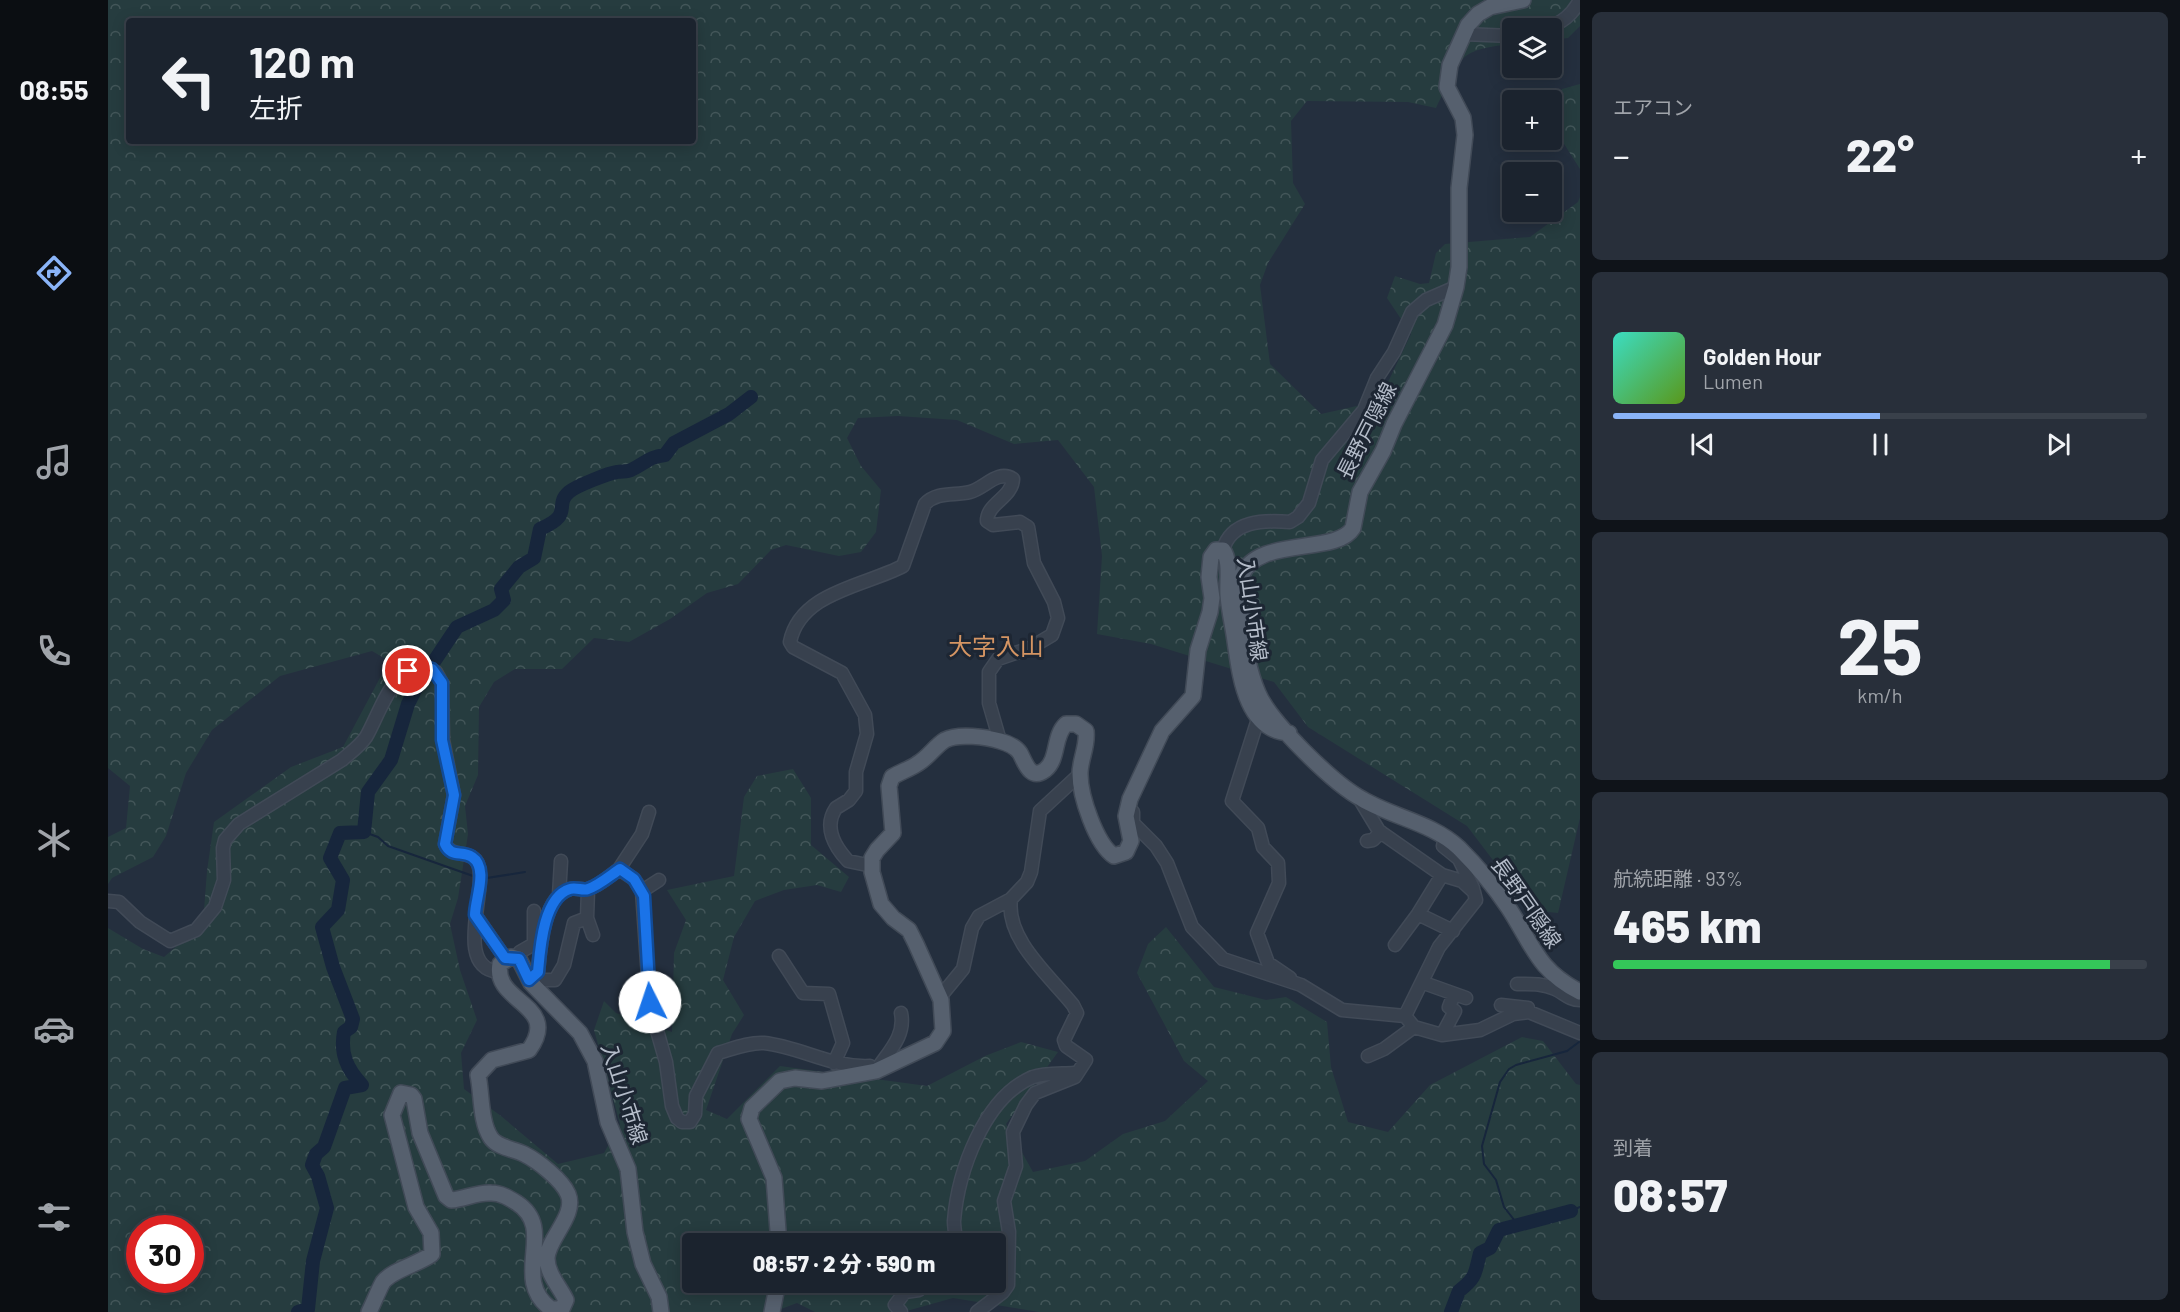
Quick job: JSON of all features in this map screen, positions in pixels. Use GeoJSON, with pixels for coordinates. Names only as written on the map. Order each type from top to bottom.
{"type":"FeatureCollection","features":[{"type":"Feature","properties":{"kind":"main road","name":"長野戸隠線"},"geometry":{"type":"LineString","coordinates":[[1523,0],[1485,9],[1472,19],[1463,34],[1446,81],[1449,93],[1463,118],[1466,135],[1459,188],[1460,267],[1456,287],[1441,335],[1360,492],[1355,524],[1351,532],[1340,538],[1269,553],[1251,562],[1242,574],[1239,591],[1251,674],[1262,701],[1289,733],[1322,770],[1359,798],[1445,837],[1468,857],[1506,904],[1537,959],[1580,992]]}},
{"type":"Feature","properties":{"kind":"main road","name":"入山小市線"},"geometry":{"type":"LineString","coordinates":[[1000,741],[1019,753],[1026,768],[1039,772],[1046,770],[1052,761],[1061,728],[1066,724],[1077,724],[1086,731],[1087,739],[1080,774],[1092,820],[1104,849],[1114,856],[1126,852],[1131,841],[1126,816],[1130,799],[1162,731],[1193,696],[1198,650],[1212,598],[1209,577],[1211,556],[1216,550],[1223,550],[1227,555],[1228,597],[1241,679],[1247,700],[1259,716],[1277,732],[1289,733]]}},
{"type":"Feature","properties":{"kind":"main road"},"geometry":{"type":"LineString","coordinates":[[779,1233],[774,1178],[749,1119],[752,1108],[780,1081],[795,1078],[822,1081],[876,1071],[940,1038],[944,1016],[940,997],[909,930],[893,918],[881,904],[872,866],[877,850],[893,833],[893,811],[889,786],[892,777],[917,764],[947,739],[969,737],[1000,741]]}},
{"type":"Feature","properties":{"kind":"main road","name":"入山小市線"},"geometry":{"type":"LineString","coordinates":[[506,963],[525,968],[529,980],[580,1033],[595,1060],[608,1122],[628,1169],[635,1232],[644,1264],[659,1297],[661,1312]]}},
{"type":"Feature","properties":{"kind":"main road"},"geometry":{"type":"LineString","coordinates":[[369,1312],[384,1281],[392,1274],[423,1261],[432,1254],[431,1233],[416,1207],[392,1115],[401,1093],[411,1095],[414,1099],[420,1133],[446,1196],[451,1200],[480,1193],[495,1193],[526,1210],[536,1229],[531,1269],[532,1282],[539,1297],[551,1310],[562,1309],[565,1305],[566,1300],[550,1274],[547,1259],[566,1215],[569,1197],[561,1180],[525,1154],[506,1148],[491,1139],[484,1118],[478,1075],[492,1060],[529,1050],[538,1036],[537,1018],[503,984],[506,963]]}},
{"type":"Feature","properties":{"kind":"main road"},"geometry":{"type":"LineString","coordinates":[[772,1312],[776,1293]]}},
{"type":"Feature","properties":{"kind":"street"},"geometry":{"type":"LineString","coordinates":[[1562,22],[1572,14],[1580,0]]}},
{"type":"Feature","properties":{"kind":"street"},"geometry":{"type":"LineString","coordinates":[[1463,34],[1502,36]]}},
{"type":"Feature","properties":{"kind":"street"},"geometry":{"type":"LineString","coordinates":[[1223,550],[1226,539],[1239,528],[1260,521],[1290,522],[1305,510],[1322,460],[1364,410],[1377,378],[1394,352],[1412,312],[1426,300],[1456,287]]}},
{"type":"Feature","properties":{"kind":"street"},"geometry":{"type":"LineString","coordinates":[[872,866],[848,861],[832,838],[831,826],[836,808],[849,800],[856,791],[856,772],[867,734],[865,715],[842,673],[793,647],[791,636],[803,614],[831,596],[903,566],[926,504],[932,498],[971,492],[998,477],[1007,475],[1013,479],[1013,485],[989,511],[987,521],[993,525],[1020,522],[1028,527],[1036,570],[1054,602],[1058,618],[1052,635],[1030,648],[998,659],[989,672],[989,703],[1000,741]]}},
{"type":"Feature","properties":{"kind":"street"},"geometry":{"type":"LineString","coordinates":[[108,901],[119,902],[140,922],[170,941],[196,930],[211,912],[221,892],[224,880],[223,848],[231,833],[239,824],[354,750],[364,739],[391,688],[408,671],[418,667],[436,672],[442,683],[442,740],[454,795],[445,844],[448,850],[456,854],[470,855],[478,861],[480,876],[475,915],[477,960],[485,969],[506,963],[534,944],[534,911]]}},
{"type":"Feature","properties":{"kind":"street"},"geometry":{"type":"LineString","coordinates":[[1259,716],[1232,801],[1258,828],[1263,847],[1278,863],[1279,884],[1257,933],[1260,947],[1268,963],[1342,1010],[1405,1016],[1413,1027],[1442,1035],[1480,1030],[1513,1014],[1529,1012],[1580,1033]]}},
{"type":"Feature","properties":{"kind":"street"},"geometry":{"type":"LineString","coordinates":[[940,997],[963,969],[975,921],[984,912],[1011,899],[1027,882],[1031,872],[1040,811],[1080,774]]}},
{"type":"Feature","properties":{"kind":"street"},"geometry":{"type":"LineString","coordinates":[[1359,798],[1368,817],[1381,832],[1442,875],[1462,881],[1474,892]]}},
{"type":"Feature","properties":{"kind":"street"},"geometry":{"type":"LineString","coordinates":[[1130,799],[1133,801],[1133,823],[1156,846],[1167,863],[1192,927],[1223,959],[1301,985]]}},
{"type":"Feature","properties":{"kind":"street"},"geometry":{"type":"LineString","coordinates":[[559,895],[570,889],[588,890],[620,869],[642,834],[649,812]]}},
{"type":"Feature","properties":{"kind":"street"},"geometry":{"type":"LineString","coordinates":[[1367,841],[1373,840],[1381,832]]}},
{"type":"Feature","properties":{"kind":"street"},"geometry":{"type":"LineString","coordinates":[[1405,1016],[1418,988],[1424,983],[1439,947],[1474,906],[1476,900],[1459,860],[1443,846],[1445,837]]}},
{"type":"Feature","properties":{"kind":"street"},"geometry":{"type":"LineString","coordinates":[[529,980],[538,972],[539,950],[550,910],[559,895],[561,861]]}},
{"type":"Feature","properties":{"kind":"street"},"geometry":{"type":"LineString","coordinates":[[620,869],[634,879],[642,891],[650,1006],[666,1062],[672,1106],[676,1118],[682,1122],[690,1122],[695,1114],[696,1096],[718,1053],[744,1045],[763,1043],[849,1067],[870,1066],[876,1071],[889,1056],[900,1032],[901,1013]]}},
{"type":"Feature","properties":{"kind":"street"},"geometry":{"type":"LineString","coordinates":[[1496,871],[1508,896],[1506,904]]}},
{"type":"Feature","properties":{"kind":"street"},"geometry":{"type":"LineString","coordinates":[[1395,945],[1418,914],[1442,875]]}},
{"type":"Feature","properties":{"kind":"street"},"geometry":{"type":"LineString","coordinates":[[642,891],[659,880]]}},
{"type":"Feature","properties":{"kind":"street"},"geometry":{"type":"LineString","coordinates":[[588,890],[587,918],[593,935]]}},
{"type":"Feature","properties":{"kind":"street"},"geometry":{"type":"LineString","coordinates":[[977,1312],[1003,1292],[1008,1285],[1009,1232],[1004,1201],[1016,1166],[1013,1132],[1026,1104],[1035,1093],[1080,1072],[1086,1060],[1066,1046],[1064,1040],[1077,1013],[1074,1005],[1035,959],[1014,928],[1009,911],[1011,899]]}},
{"type":"Feature","properties":{"kind":"street"},"geometry":{"type":"LineString","coordinates":[[1418,914],[1453,931]]}},
{"type":"Feature","properties":{"kind":"street"},"geometry":{"type":"LineString","coordinates":[[475,915],[506,963]]}},
{"type":"Feature","properties":{"kind":"street"},"geometry":{"type":"LineString","coordinates":[[529,980],[555,980],[564,965],[574,923],[587,918]]}},
{"type":"Feature","properties":{"kind":"street"},"geometry":{"type":"LineString","coordinates":[[779,956],[803,993],[830,994],[843,1043],[834,1063]]}},
{"type":"Feature","properties":{"kind":"street"},"geometry":{"type":"LineString","coordinates":[[1424,983],[1460,996],[1449,1007],[1455,1011],[1442,1035]]}},
{"type":"Feature","properties":{"kind":"street"},"geometry":{"type":"LineString","coordinates":[[1517,984],[1539,984],[1557,989],[1567,997],[1580,1000]]}},
{"type":"Feature","properties":{"kind":"street"},"geometry":{"type":"LineString","coordinates":[[1502,1005],[1523,1006],[1528,1008],[1529,1012]]}},
{"type":"Feature","properties":{"kind":"street"},"geometry":{"type":"LineString","coordinates":[[1368,1056],[1384,1048],[1413,1027]]}},
{"type":"Feature","properties":{"kind":"street"},"geometry":{"type":"LineString","coordinates":[[955,1233],[958,1190],[974,1144],[994,1109],[1018,1086],[1035,1076],[1080,1072]]}},
{"type":"Feature","properties":{"kind":"street"},"geometry":{"type":"LineString","coordinates":[[901,1312],[895,1305],[904,1293]]}},
{"type":"Feature","properties":{"kind":"green space"},"geometry":{"type":"Polygon","coordinates":[[[108,0],[1580,0],[1580,26],[1568,38],[1562,39],[1562,18],[1502,18],[1502,45],[1479,50],[1462,60],[1436,108],[1408,102],[1307,101],[1291,121],[1293,183],[1305,204],[1268,263],[1260,285],[1270,364],[1321,414],[1379,401],[1411,334],[1387,298],[1395,276],[1420,284],[1429,283],[1436,253],[1445,244],[1530,237],[1551,222],[1562,222],[1562,214],[1578,202],[1580,197],[1580,818],[1558,913],[1531,910],[1467,826],[1308,727],[1274,682],[1151,644],[1097,634],[1102,556],[1094,487],[1058,440],[1014,444],[957,420],[898,416],[858,418],[847,438],[861,466],[881,490],[876,532],[861,552],[839,556],[786,545],[771,550],[738,584],[707,593],[670,619],[629,642],[594,638],[562,669],[515,669],[494,682],[479,707],[478,775],[465,806],[468,834],[458,898],[450,924],[460,970],[477,1020],[461,1053],[464,1089],[501,1116],[558,1164],[604,1153],[620,1124],[594,1030],[604,1001],[616,1013],[672,1032],[674,953],[686,920],[667,890],[734,876],[744,797],[757,776],[793,769],[811,798],[811,845],[849,877],[841,892],[817,885],[784,890],[755,901],[734,937],[723,980],[744,1015],[732,1034],[706,1110],[727,1119],[780,1066],[927,1086],[985,1056],[1021,1042],[1058,1052],[1006,1124],[1033,1172],[1085,1161],[1123,1134],[1165,1121],[1208,1081],[1184,1061],[1137,973],[1148,944],[1166,927],[1214,987],[1266,1000],[1286,997],[1327,1022],[1331,1067],[1348,1122],[1388,1132],[1430,1085],[1522,1037],[1543,1041],[1576,1084],[1580,1085],[1580,1312],[1039,1312],[953,1298],[903,1312],[815,1312],[797,1303],[773,1312],[108,1312],[108,928],[143,949],[164,957],[203,923],[214,822],[291,767],[343,747],[389,661],[372,651],[280,676],[212,730],[186,773],[166,836],[153,857],[112,878],[108,884],[108,837],[126,828],[130,786],[108,768],[108,0]]]}},
{"type":"Feature","properties":{"kind":"green space"},"geometry":{"type":"Polygon","coordinates":[[[1580,84],[1580,169],[1562,141],[1562,89],[1580,84]]]}},
{"type":"Feature","properties":{"kind":"waterway"},"geometry":{"type":"LineString","coordinates":[[298,1312],[308,1309],[313,1261],[327,1208],[318,1176],[312,1165],[316,1154],[324,1147],[345,1088],[362,1085],[352,1073],[344,1054],[344,1032],[351,1027],[353,1019],[333,967],[322,927],[338,910],[343,880],[330,858],[340,833],[364,832],[368,792],[391,760],[408,704],[415,690],[457,627],[494,610],[504,600],[501,589],[519,567],[534,558],[540,529],[557,519],[569,492],[600,477],[629,471],[651,459],[665,455],[674,443],[729,414],[751,397]]}},
{"type":"Feature","properties":{"kind":"waterway"},"geometry":{"type":"LineString","coordinates":[[364,832],[378,837],[388,846],[473,876]]}},
{"type":"Feature","properties":{"kind":"waterway"},"geometry":{"type":"LineString","coordinates":[[487,878],[525,872]]}},
{"type":"Feature","properties":{"kind":"waterway"},"geometry":{"type":"LineString","coordinates":[[1515,1226],[1515,1221],[1504,1207],[1496,1180],[1484,1164],[1482,1146],[1500,1082],[1509,1069],[1516,1065],[1567,1051],[1579,1042]]}},
{"type":"Feature","properties":{"kind":"waterway"},"geometry":{"type":"LineString","coordinates":[[1571,1211],[1580,1207]]}},
{"type":"Feature","properties":{"kind":"waterway"},"geometry":{"type":"LineString","coordinates":[[1451,1312],[1459,1291],[1469,1283],[1474,1275],[1480,1253],[1490,1248],[1499,1230],[1571,1211]]}},
{"type":"Feature","properties":{"kind":"district","name":"大字入山"},"geometry":{"type":"Point","coordinates":[996,647]}},
{"type":"Feature","properties":{"kind":"route"},"geometry":{"type":"LineString","coordinates":[[408,671],[425,667],[432,669],[440,677],[444,707],[442,740],[450,768],[454,795],[445,844],[448,850],[456,854],[470,855],[478,861],[480,876],[475,915],[505,958],[519,959],[529,980],[538,972],[539,950],[550,910],[557,897],[570,889],[588,890],[620,869],[634,879],[644,896],[650,1002]]}}]}
